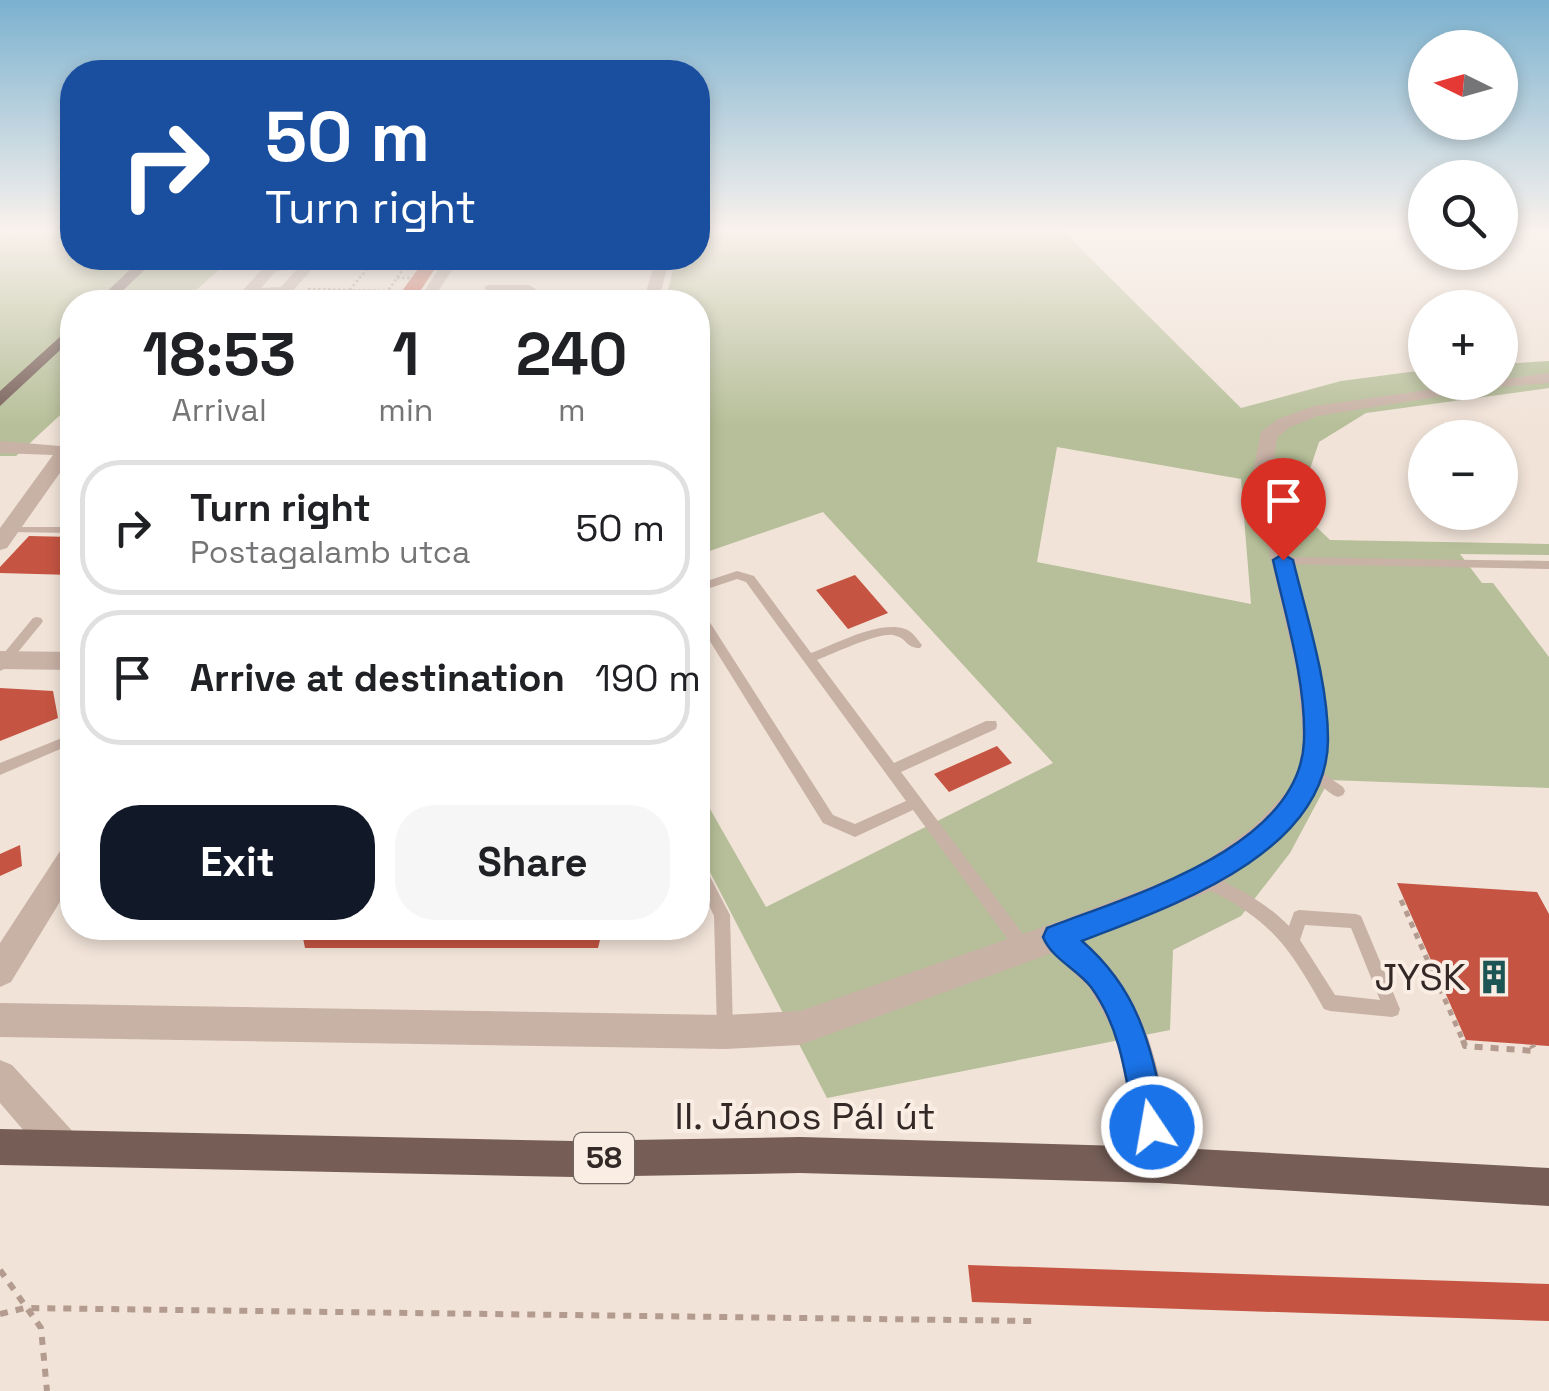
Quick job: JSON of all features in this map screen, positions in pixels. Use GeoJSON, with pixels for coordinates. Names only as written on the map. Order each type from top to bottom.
{"type":"FeatureCollection","features":[{"type":"Feature","properties":{"kind":"main road"},"geometry":{"type":"LineString","coordinates":[[0,402],[60,344]]}},
{"type":"Feature","properties":{"kind":"main road","name":"II. János Pál út"},"geometry":{"type":"LineString","coordinates":[[0,1148],[572,1159],[800,1155],[1159,1165],[1549,1187]]}},
{"type":"Feature","properties":{"kind":"street"},"geometry":{"type":"LineString","coordinates":[[1518,380],[1549,378]]}},
{"type":"Feature","properties":{"kind":"street"},"geometry":{"type":"LineString","coordinates":[[0,1020],[724,1032],[800,1028],[1204,880],[1263,836],[1297,799],[1311,771],[1316,740],[1308,672],[1262,477],[1268,436],[1284,423],[1314,411],[1408,396]]}},
{"type":"Feature","properties":{"kind":"street"},"geometry":{"type":"LineString","coordinates":[[4,449],[60,450]]}},
{"type":"Feature","properties":{"kind":"street"},"geometry":{"type":"LineString","coordinates":[[6,536],[60,462]]}},
{"type":"Feature","properties":{"kind":"street"},"geometry":{"type":"LineString","coordinates":[[2,662],[60,661]]}},
{"type":"Feature","properties":{"kind":"street"},"geometry":{"type":"LineString","coordinates":[[0,971],[60,876]]}},
{"type":"Feature","properties":{"kind":"street"},"geometry":{"type":"LineString","coordinates":[[1057,937],[1100,976],[1132,1032],[1159,1165]]}},
{"type":"Feature","properties":{"kind":"street"},"geometry":{"type":"LineString","coordinates":[[0,1076],[63,1148]]}},
{"type":"Feature","properties":{"kind":"lane"},"geometry":{"type":"LineString","coordinates":[[6,536],[60,531]]}},
{"type":"Feature","properties":{"kind":"lane"},"geometry":{"type":"LineString","coordinates":[[1283,560],[1549,565]]}},
{"type":"Feature","properties":{"kind":"lane"},"geometry":{"type":"LineString","coordinates":[[710,584],[736,575],[750,578],[1024,949]]}},
{"type":"Feature","properties":{"kind":"lane"},"geometry":{"type":"LineString","coordinates":[[2,662],[36,621]]}},
{"type":"Feature","properties":{"kind":"lane"},"geometry":{"type":"LineString","coordinates":[[810,658],[885,630],[905,633],[916,645]]}},
{"type":"Feature","properties":{"kind":"lane"},"geometry":{"type":"LineString","coordinates":[[710,631],[828,818],[855,831],[918,802]]}},
{"type":"Feature","properties":{"kind":"lane"},"geometry":{"type":"LineString","coordinates":[[893,770],[991,725]]}},
{"type":"Feature","properties":{"kind":"lane"},"geometry":{"type":"LineString","coordinates":[[0,769],[60,745]]}},
{"type":"Feature","properties":{"kind":"lane"},"geometry":{"type":"LineString","coordinates":[[1311,771],[1338,791]]}},
{"type":"Feature","properties":{"kind":"lane"},"geometry":{"type":"LineString","coordinates":[[1204,880],[1252,901],[1294,939],[1330,1003],[1392,1009],[1356,921],[1298,917],[1294,939]]}},
{"type":"Feature","properties":{"kind":"lane"},"geometry":{"type":"LineString","coordinates":[[710,892],[722,915],[724,1032]]}},
{"type":"Feature","properties":{"kind":"path"},"geometry":{"type":"LineString","coordinates":[[1402,900],[1456,1034],[1465,1046],[1535,1051],[1532,1045]]}},
{"type":"Feature","properties":{"kind":"path"},"geometry":{"type":"LineString","coordinates":[[0,1270],[41,1328],[47,1391]]}},
{"type":"Feature","properties":{"kind":"path"},"geometry":{"type":"LineString","coordinates":[[0,1314],[25,1308],[1032,1321]]}},
{"type":"Feature","properties":{"kind":"green space"},"geometry":{"type":"Polygon","coordinates":[[[0,296],[60,296],[60,415],[16,456],[0,456],[0,296]]]}},
{"type":"Feature","properties":{"kind":"green space"},"geometry":{"type":"Polygon","coordinates":[[[710,296],[1128,296],[1241,408],[1341,381],[1408,372],[1408,400],[1461,400],[1366,413],[1319,442],[1297,508],[1330,540],[1549,544],[1549,555],[1460,554],[1482,583],[1493,583],[1549,657],[1549,788],[1329,780],[1290,853],[1241,916],[1173,950],[1170,1030],[827,1098],[710,872],[710,809],[766,907],[1053,763],[823,512],[710,551],[710,296]],[[1057,447],[1037,562],[1251,604],[1241,479],[1057,447]]]}},
{"type":"Feature","properties":{"kind":"green space"},"geometry":{"type":"Polygon","coordinates":[[[1549,361],[1549,388],[1518,392],[1518,363],[1549,361]]]}},
{"type":"Feature","properties":{"kind":"building"},"geometry":{"type":"Polygon","coordinates":[[[29,536],[60,537],[60,575],[0,573],[0,567],[29,536]]]}},
{"type":"Feature","properties":{"kind":"building"},"geometry":{"type":"Polygon","coordinates":[[[855,575],[888,613],[848,629],[816,590],[855,575]]]}},
{"type":"Feature","properties":{"kind":"building"},"geometry":{"type":"Polygon","coordinates":[[[0,688],[53,691],[58,718],[0,741],[0,688]]]}},
{"type":"Feature","properties":{"kind":"building"},"geometry":{"type":"Polygon","coordinates":[[[997,746],[1012,763],[949,792],[934,774],[997,746]]]}},
{"type":"Feature","properties":{"kind":"building"},"geometry":{"type":"Polygon","coordinates":[[[20,845],[22,866],[0,876],[0,854],[20,845]]]}},
{"type":"Feature","properties":{"kind":"building","name":"JYSK"},"geometry":{"type":"Polygon","coordinates":[[[1397,883],[1537,892],[1549,914],[1549,1046],[1466,1040],[1397,883]]]}},
{"type":"Feature","properties":{"kind":"building"},"geometry":{"type":"Polygon","coordinates":[[[303,940],[600,940],[598,948],[305,948],[303,940]]]}},
{"type":"Feature","properties":{"kind":"building"},"geometry":{"type":"Polygon","coordinates":[[[968,1265],[1549,1284],[1549,1321],[972,1302],[968,1265]]]}},
{"type":"Feature","properties":{"kind":"place","name":"JYSK"},"geometry":{"type":"Point","coordinates":[1494,977]}},
{"type":"Feature","properties":{"kind":"route"},"geometry":{"type":"LineString","coordinates":[[1152,1127],[1132,1032],[1100,976],[1057,937],[1204,880],[1263,836],[1297,799],[1311,771],[1316,740],[1308,672],[1283,560]]}}]}
